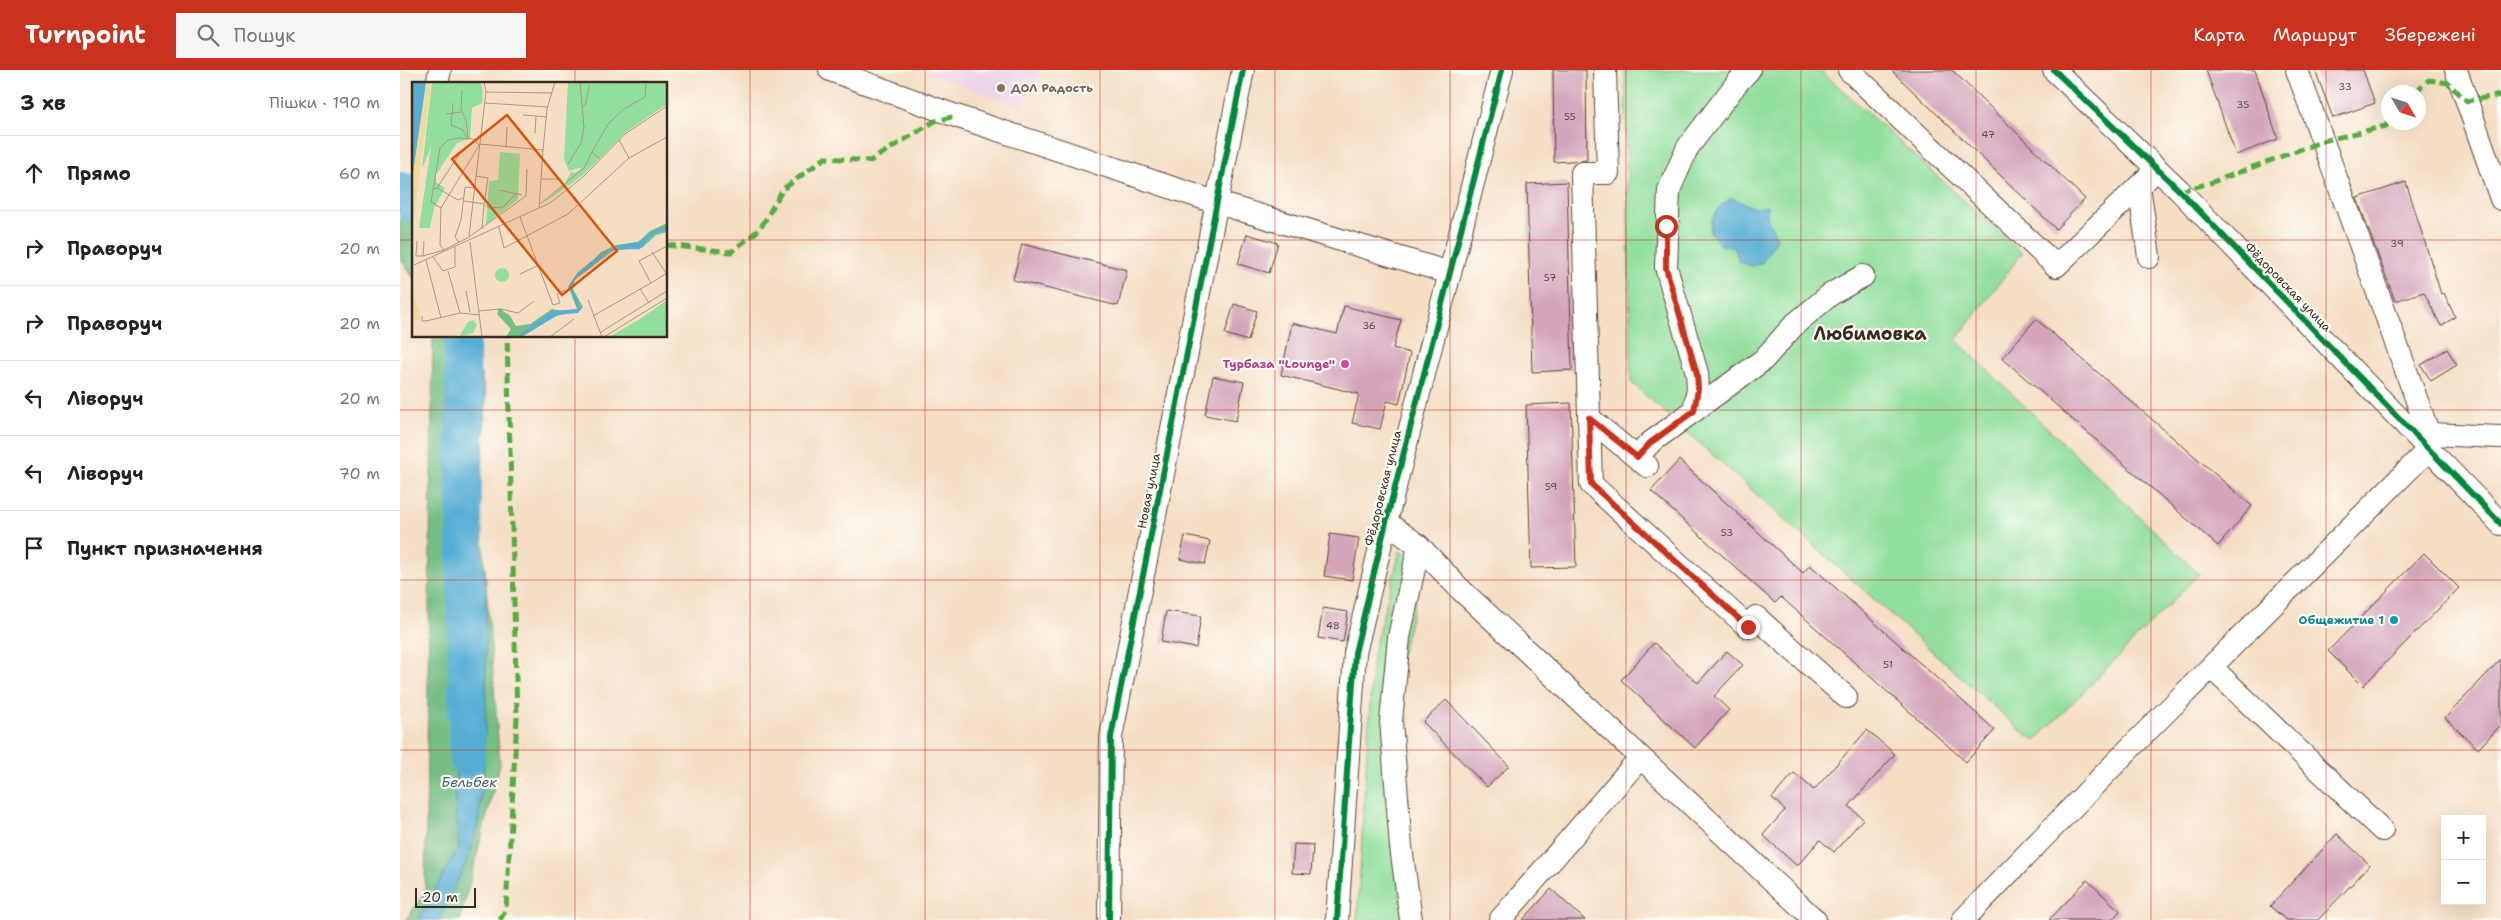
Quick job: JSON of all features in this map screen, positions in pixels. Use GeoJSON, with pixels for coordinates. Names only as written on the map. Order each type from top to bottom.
{"type":"FeatureCollection","features":[{"type":"Feature","properties":{"kind":"street"},"geometry":{"type":"LineString","coordinates":[[830,70],[855,74],[956,116],[1218,204],[1450,273]]}},
{"type":"Feature","properties":{"kind":"street","name":"Новая улица"},"geometry":{"type":"LineString","coordinates":[[1109,920],[1111,736],[1218,204],[1243,70]]}},
{"type":"Feature","properties":{"kind":"street","name":"Фёдоровская улица"},"geometry":{"type":"LineString","coordinates":[[1337,920],[1355,653],[1386,522],[1502,70]]}},
{"type":"Feature","properties":{"kind":"street"},"geometry":{"type":"LineString","coordinates":[[1605,70],[1608,173],[1582,173],[1591,484],[1748,627],[1756,618],[1846,697]]}},
{"type":"Feature","properties":{"kind":"street"},"geometry":{"type":"LineString","coordinates":[[1694,411],[1698,389],[1697,374],[1666,268],[1669,190],[1688,147],[1737,82],[1749,70]]}},
{"type":"Feature","properties":{"kind":"street"},"geometry":{"type":"LineString","coordinates":[[1849,70],[2056,266],[2157,169]]}},
{"type":"Feature","properties":{"kind":"street","name":"Фёдоровская улица"},"geometry":{"type":"LineString","coordinates":[[2054,70],[2157,169],[2429,441],[2501,524]]}},
{"type":"Feature","properties":{"kind":"street"},"geometry":{"type":"LineString","coordinates":[[2297,70],[2429,441]]}},
{"type":"Feature","properties":{"kind":"street"},"geometry":{"type":"LineString","coordinates":[[2456,70],[2501,198]]}},
{"type":"Feature","properties":{"kind":"street"},"geometry":{"type":"LineString","coordinates":[[2139,186],[2149,257]]}},
{"type":"Feature","properties":{"kind":"street"},"geometry":{"type":"LineString","coordinates":[[1589,418],[1642,462],[1650,443],[1763,360],[1795,324],[1831,294],[1863,276]]}},
{"type":"Feature","properties":{"kind":"street"},"geometry":{"type":"LineString","coordinates":[[1964,920],[2429,441],[2501,437]]}},
{"type":"Feature","properties":{"kind":"street"},"geometry":{"type":"LineString","coordinates":[[1386,522],[1419,546],[1459,588],[1815,920]]}},
{"type":"Feature","properties":{"kind":"street"},"geometry":{"type":"LineString","coordinates":[[1411,920],[1401,847],[1391,721],[1400,637],[1419,546]]}},
{"type":"Feature","properties":{"kind":"street"},"geometry":{"type":"LineString","coordinates":[[2211,667],[2382,830]]}},
{"type":"Feature","properties":{"kind":"street"},"geometry":{"type":"LineString","coordinates":[[1500,920],[1640,758]]}},
{"type":"Feature","properties":{"kind":"shaded area","name":"ДОЛ Радость"},"geometry":{"type":"Polygon","coordinates":[[[920,70],[1042,70],[1021,107],[920,70]]]}},
{"type":"Feature","properties":{"kind":"green space"},"geometry":{"type":"Polygon","coordinates":[[[1625,70],[1820,70],[2022,253],[1956,340],[2199,574],[2035,741],[2019,729],[1631,382],[1625,70]]]}},
{"type":"Feature","properties":{"kind":"green space"},"geometry":{"type":"Polygon","coordinates":[[[400,184],[412,188],[412,275],[400,258],[400,184]]]}},
{"type":"Feature","properties":{"kind":"green space"},"geometry":{"type":"Polygon","coordinates":[[[433,338],[467,338],[500,764],[460,920],[406,920],[425,892],[433,338]]]}},
{"type":"Feature","properties":{"kind":"green space"},"geometry":{"type":"Polygon","coordinates":[[[1400,551],[1424,568],[1399,663],[1413,920],[1357,920],[1373,653],[1400,551]]]}},
{"type":"Feature","properties":{"kind":"water"},"geometry":{"type":"Polygon","coordinates":[[[400,193],[412,199],[412,223],[400,216],[400,193]]]}},
{"type":"Feature","properties":{"kind":"water"},"geometry":{"type":"Polygon","coordinates":[[[1732,198],[1755,208],[1767,206],[1767,217],[1777,239],[1762,263],[1752,266],[1739,262],[1734,246],[1722,246],[1710,232],[1716,212],[1732,198]]]}},
{"type":"Feature","properties":{"kind":"water","name":"Бельбек"},"geometry":{"type":"Polygon","coordinates":[[[455,338],[472,338],[486,396],[478,538],[486,584],[486,710],[483,782],[478,823],[469,857],[439,920],[418,920],[459,847],[454,792],[462,722],[467,711],[464,460],[455,338]]]}},
{"type":"Feature","properties":{"kind":"building"},"geometry":{"type":"Polygon","coordinates":[[[1553,70],[1586,70],[1587,160],[1554,162],[1553,70]]]}},
{"type":"Feature","properties":{"kind":"building"},"geometry":{"type":"Polygon","coordinates":[[[1891,70],[1952,70],[2085,199],[2056,229],[1891,70]]]}},
{"type":"Feature","properties":{"kind":"building"},"geometry":{"type":"Polygon","coordinates":[[[2206,70],[2255,70],[2278,139],[2236,155],[2206,70]]]}},
{"type":"Feature","properties":{"kind":"building"},"geometry":{"type":"Polygon","coordinates":[[[2315,70],[2363,70],[2375,103],[2333,118],[2315,70]]]}},
{"type":"Feature","properties":{"kind":"building"},"geometry":{"type":"Polygon","coordinates":[[[1567,182],[1572,370],[1532,372],[1527,184],[1567,182]]]}},
{"type":"Feature","properties":{"kind":"building"},"geometry":{"type":"Polygon","coordinates":[[[2406,182],[2441,294],[2444,293],[2455,317],[2441,326],[2424,292],[2395,301],[2357,198],[2406,182]]]}},
{"type":"Feature","properties":{"kind":"building"},"geometry":{"type":"Polygon","coordinates":[[[1247,234],[1278,243],[1269,273],[1238,264],[1247,234]]]}},
{"type":"Feature","properties":{"kind":"building"},"geometry":{"type":"Polygon","coordinates":[[[1022,244],[1127,270],[1118,306],[1013,280],[1022,244]]]}},
{"type":"Feature","properties":{"kind":"building"},"geometry":{"type":"Polygon","coordinates":[[[1234,304],[1257,311],[1248,341],[1225,334],[1234,304]]]}},
{"type":"Feature","properties":{"kind":"building","name":"Турбаза \"Lounge\""},"geometry":{"type":"Polygon","coordinates":[[[1344,306],[1401,320],[1393,348],[1410,353],[1399,404],[1387,401],[1380,429],[1352,423],[1359,394],[1281,375],[1292,323],[1337,334],[1344,306]]]}},
{"type":"Feature","properties":{"kind":"building"},"geometry":{"type":"Polygon","coordinates":[[[2036,319],[2252,506],[2218,546],[2002,358],[2036,319]]]}},
{"type":"Feature","properties":{"kind":"building"},"geometry":{"type":"Polygon","coordinates":[[[2447,349],[2457,365],[2431,381],[2421,365],[2447,349]]]}},
{"type":"Feature","properties":{"kind":"building"},"geometry":{"type":"Polygon","coordinates":[[[1213,376],[1244,382],[1236,421],[1205,415],[1213,376]]]}},
{"type":"Feature","properties":{"kind":"building"},"geometry":{"type":"Polygon","coordinates":[[[1571,403],[1576,567],[1531,568],[1526,405],[1571,403]]]}},
{"type":"Feature","properties":{"kind":"building"},"geometry":{"type":"Polygon","coordinates":[[[1679,460],[1803,573],[1810,565],[1995,730],[1966,762],[1781,597],[1775,603],[1651,491],[1679,460]]]}},
{"type":"Feature","properties":{"kind":"building"},"geometry":{"type":"Polygon","coordinates":[[[1330,534],[1359,538],[1352,580],[1324,576],[1330,534]]]}},
{"type":"Feature","properties":{"kind":"building"},"geometry":{"type":"Polygon","coordinates":[[[1185,536],[1210,541],[1205,564],[1180,559],[1185,536]]]}},
{"type":"Feature","properties":{"kind":"building","name":"Общежитие 1"},"geometry":{"type":"Polygon","coordinates":[[[2424,553],[2459,588],[2363,686],[2328,651],[2424,553]]]}},
{"type":"Feature","properties":{"kind":"building"},"geometry":{"type":"Polygon","coordinates":[[[1323,608],[1348,612],[1343,642],[1318,638],[1323,608]]]}},
{"type":"Feature","properties":{"kind":"building"},"geometry":{"type":"Polygon","coordinates":[[[1166,611],[1201,616],[1196,648],[1161,642],[1166,611]]]}},
{"type":"Feature","properties":{"kind":"building"},"geometry":{"type":"Polygon","coordinates":[[[1654,643],[1698,683],[1727,651],[1743,665],[1714,696],[1729,710],[1695,748],[1621,680],[1654,643]]]}},
{"type":"Feature","properties":{"kind":"building"},"geometry":{"type":"Polygon","coordinates":[[[2501,659],[2501,725],[2478,749],[2445,718],[2501,659]]]}},
{"type":"Feature","properties":{"kind":"building"},"geometry":{"type":"Polygon","coordinates":[[[1446,700],[1509,766],[1487,787],[1423,722],[1446,700]]]}},
{"type":"Feature","properties":{"kind":"building"},"geometry":{"type":"Polygon","coordinates":[[[1867,730],[1895,754],[1849,806],[1863,819],[1834,852],[1820,840],[1797,866],[1763,835],[1785,810],[1772,798],[1794,773],[1814,790],[1867,730]]]}},
{"type":"Feature","properties":{"kind":"building"},"geometry":{"type":"Polygon","coordinates":[[[2337,834],[2370,865],[2318,920],[2286,920],[2270,906],[2337,834]]]}},
{"type":"Feature","properties":{"kind":"building"},"geometry":{"type":"Polygon","coordinates":[[[1294,844],[1313,845],[1311,874],[1292,873],[1294,844]]]}},
{"type":"Feature","properties":{"kind":"building"},"geometry":{"type":"Polygon","coordinates":[[[2087,880],[2120,911],[2112,920],[2049,920],[2087,880]]]}},
{"type":"Feature","properties":{"kind":"building"},"geometry":{"type":"Polygon","coordinates":[[[1551,889],[1585,920],[1523,920],[1551,889]]]}},
{"type":"Feature","properties":{"kind":"waterway","name":"Бельбек"},"geometry":{"type":"LineString","coordinates":[[400,190],[406,191],[412,202]]}},
{"type":"Feature","properties":{"kind":"waterway","name":"Бельбек"},"geometry":{"type":"LineString","coordinates":[[462,338],[467,758]]}},
{"type":"Feature","properties":{"kind":"marked path"},"geometry":{"type":"LineString","coordinates":[[2423,85],[2429,80],[2448,83],[2467,101],[2501,95]]}},
{"type":"Feature","properties":{"kind":"marked path"},"geometry":{"type":"LineString","coordinates":[[668,245],[731,252],[760,229],[783,189],[825,158],[870,161],[935,121],[956,116]]}},
{"type":"Feature","properties":{"kind":"marked path"},"geometry":{"type":"LineString","coordinates":[[2180,191],[2210,183],[2323,141],[2381,127]]}},
{"type":"Feature","properties":{"kind":"marked path"},"geometry":{"type":"LineString","coordinates":[[500,920],[506,909],[517,718],[507,338]]}},
{"type":"Feature","properties":{"kind":"cycle path"},"geometry":{"type":"LineString","coordinates":[[1109,920],[1111,737],[1243,70]]}},
{"type":"Feature","properties":{"kind":"cycle path"},"geometry":{"type":"LineString","coordinates":[[1337,920],[1355,653],[1386,522],[1502,70]]}},
{"type":"Feature","properties":{"kind":"cycle path"},"geometry":{"type":"LineString","coordinates":[[2054,70],[2180,191],[2501,524]]}},
{"type":"Feature","properties":{"kind":"place","name":"ДОЛ Радость"},"geometry":{"type":"Point","coordinates":[1001,88]}},
{"type":"Feature","properties":{"kind":"place","name":"Турбаза \"Lounge\""},"geometry":{"type":"Point","coordinates":[1345,364]}},
{"type":"Feature","properties":{"kind":"place","name":"Общежитие 1"},"geometry":{"type":"Point","coordinates":[2394,620]}},
{"type":"Feature","properties":{"kind":"district","name":"Любимовка"},"geometry":{"type":"Point","coordinates":[1870,334]}},
{"type":"Feature","properties":{"kind":"route"},"geometry":{"type":"LineString","coordinates":[[1666,226],[1666,268],[1677,308],[1688,336],[1697,374],[1698,389],[1694,411],[1650,443],[1637,457],[1589,418],[1591,484],[1748,627]]}}]}
